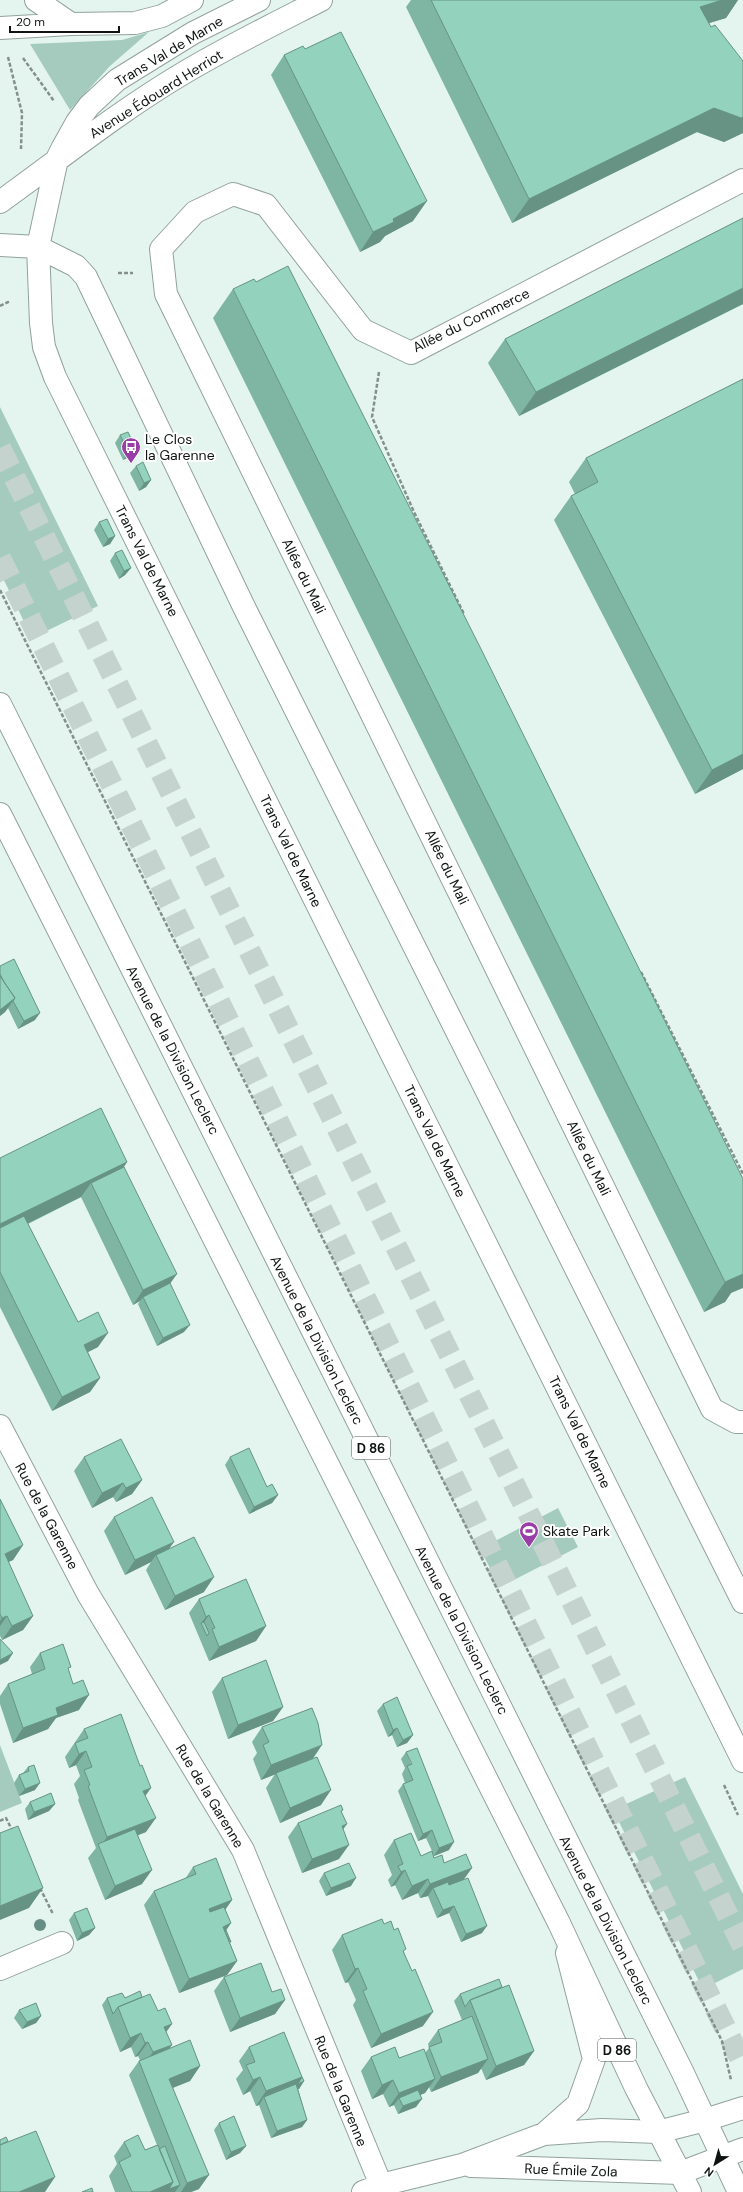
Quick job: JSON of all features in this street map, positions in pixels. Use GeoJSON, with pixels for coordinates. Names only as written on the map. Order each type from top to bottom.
{"type":"FeatureCollection","features":[{"type":"Feature","properties":{"kind":"street"},"geometry":{"type":"LineString","coordinates":[[36,0],[71,24]]}},
{"type":"Feature","properties":{"kind":"street"},"geometry":{"type":"LineString","coordinates":[[0,28],[71,24],[135,23],[162,16],[192,0]]}},
{"type":"Feature","properties":{"kind":"street","name":"Trans Val de Marne"},"geometry":{"type":"LineString","coordinates":[[259,0],[193,33],[117,80],[89,106],[77,122],[57,159],[38,247],[41,323],[44,347],[55,377],[743,1761]]}},
{"type":"Feature","properties":{"kind":"street","name":"Avenue Édouard Herriot"},"geometry":{"type":"LineString","coordinates":[[2,201],[57,159],[181,75],[249,36],[321,0]]}},
{"type":"Feature","properties":{"kind":"street","name":"Allée du Commerce"},"geometry":{"type":"LineString","coordinates":[[165,284],[161,249],[195,212],[233,194],[266,205],[363,330],[411,353],[743,180]]}},
{"type":"Feature","properties":{"kind":"street"},"geometry":{"type":"LineString","coordinates":[[0,245],[38,247],[76,266],[86,277],[244,607],[743,1602]]}},
{"type":"Feature","properties":{"kind":"street","name":"Allée du Mali"},"geometry":{"type":"LineString","coordinates":[[165,284],[712,1409],[736,1422],[743,1422]]}},
{"type":"Feature","properties":{"kind":"street","name":"Avenue de la Division Leclerc"},"geometry":{"type":"LineString","coordinates":[[0,704],[723,2156],[739,2192]]}},
{"type":"Feature","properties":{"kind":"street","name":"D 86"},"geometry":{"type":"LineString","coordinates":[[0,814],[559,1923],[621,2058],[685,2183]]}},
{"type":"Feature","properties":{"kind":"street","name":"Rue de la Garenne"},"geometry":{"type":"LineString","coordinates":[[3,1437],[88,1594],[243,1850],[372,2189]]}},
{"type":"Feature","properties":{"kind":"street"},"geometry":{"type":"LineString","coordinates":[[544,2134],[578,2104],[594,2059],[559,1923]]}},
{"type":"Feature","properties":{"kind":"street"},"geometry":{"type":"LineString","coordinates":[[0,1969],[62,1943]]}},
{"type":"Feature","properties":{"kind":"street"},"geometry":{"type":"LineString","coordinates":[[544,2134],[602,2130],[658,2132],[705,2120],[743,2108]]}},
{"type":"Feature","properties":{"kind":"street","name":"Rue Émile Zola"},"geometry":{"type":"LineString","coordinates":[[372,2189],[462,2165],[544,2134]]}},
{"type":"Feature","properties":{"kind":"street"},"geometry":{"type":"LineString","coordinates":[[685,2183],[723,2156],[743,2149]]}},
{"type":"Feature","properties":{"kind":"street","name":"Rue Émile Zola"},"geometry":{"type":"LineString","coordinates":[[462,2165],[685,2183]]}},
{"type":"Feature","properties":{"kind":"path"},"geometry":{"type":"LineString","coordinates":[[0,28],[22,113],[22,142],[14,177],[2,201]]}},
{"type":"Feature","properties":{"kind":"path"},"geometry":{"type":"LineString","coordinates":[[20,53],[58,107]]}},
{"type":"Feature","properties":{"kind":"path"},"geometry":{"type":"LineString","coordinates":[[86,277],[104,272],[165,284]]}},
{"type":"Feature","properties":{"kind":"path"},"geometry":{"type":"LineString","coordinates":[[0,306],[14,299]]}},
{"type":"Feature","properties":{"kind":"path"},"geometry":{"type":"LineString","coordinates":[[383,339],[372,417],[414,512],[466,620]]}},
{"type":"Feature","properties":{"kind":"path"},"geometry":{"type":"LineString","coordinates":[[0,590],[722,2041],[731,2075]]}},
{"type":"Feature","properties":{"kind":"path"},"geometry":{"type":"LineString","coordinates":[[640,970],[743,1174]]}},
{"type":"Feature","properties":{"kind":"path"},"geometry":{"type":"LineString","coordinates":[[723,1783],[738,1815]]}},
{"type":"Feature","properties":{"kind":"path"},"geometry":{"type":"LineString","coordinates":[[0,1820],[6,1818],[16,1839]]}},
{"type":"Feature","properties":{"kind":"path"},"geometry":{"type":"LineString","coordinates":[[37,1881],[54,1916],[62,1943]]}},
{"type":"Feature","properties":{"kind":"green space"},"geometry":{"type":"Polygon","coordinates":[[[149,32],[110,66],[70,110],[30,44],[122,40],[149,32]]]}},
{"type":"Feature","properties":{"kind":"green space"},"geometry":{"type":"Polygon","coordinates":[[[0,407],[98,606],[32,638],[0,572],[0,407]]]}},
{"type":"Feature","properties":{"kind":"green space","name":"Skate Park"},"geometry":{"type":"Polygon","coordinates":[[[558,1508],[578,1547],[500,1587],[480,1549],[558,1508]]]}},
{"type":"Feature","properties":{"kind":"green space"},"geometry":{"type":"Polygon","coordinates":[[[0,1745],[22,1803],[0,1812],[0,1745]]]}},
{"type":"Feature","properties":{"kind":"green space"},"geometry":{"type":"Polygon","coordinates":[[[685,1777],[743,1894],[743,1969],[703,1989],[613,1810],[685,1777]]]}},
{"type":"Feature","properties":{"kind":"building"},"geometry":{"type":"Polygon","coordinates":[[[431,0],[722,0],[700,7],[711,27],[715,25],[743,61],[743,117],[741,118],[714,108],[529,199],[431,0]]]}},
{"type":"Feature","properties":{"kind":"building"},"geometry":{"type":"Polygon","coordinates":[[[341,32],[427,201],[393,219],[394,222],[373,232],[284,55],[303,46],[305,49],[341,32]]]}},
{"type":"Feature","properties":{"kind":"building"},"geometry":{"type":"Polygon","coordinates":[[[743,218],[743,288],[536,392],[505,339],[743,218]]]}},
{"type":"Feature","properties":{"kind":"building"},"geometry":{"type":"Polygon","coordinates":[[[288,266],[480,647],[743,1179],[743,1274],[725,1282],[233,289],[254,279],[256,282],[288,266]]]}},
{"type":"Feature","properties":{"kind":"building"},"geometry":{"type":"Polygon","coordinates":[[[743,379],[743,754],[712,770],[571,496],[598,482],[586,458],[743,379]]]}},
{"type":"Feature","properties":{"kind":"building"},"geometry":{"type":"Polygon","coordinates":[[[128,432],[136,449],[129,452],[120,435],[128,432]]]}},
{"type":"Feature","properties":{"kind":"building"},"geometry":{"type":"Polygon","coordinates":[[[143,462],[151,480],[144,483],[136,466],[143,462]]]}},
{"type":"Feature","properties":{"kind":"building"},"geometry":{"type":"Polygon","coordinates":[[[107,519],[115,536],[108,539],[99,522],[107,519]]]}},
{"type":"Feature","properties":{"kind":"building"},"geometry":{"type":"Polygon","coordinates":[[[122,550],[131,568],[124,571],[115,553],[122,550]]]}},
{"type":"Feature","properties":{"kind":"building"},"geometry":{"type":"Polygon","coordinates":[[[14,959],[40,1013],[24,1021],[13,1001],[15,998],[0,974],[0,966],[14,959]]]}},
{"type":"Feature","properties":{"kind":"building"},"geometry":{"type":"Polygon","coordinates":[[[0,976],[15,998],[0,1010],[0,976]]]}},
{"type":"Feature","properties":{"kind":"building"},"geometry":{"type":"Polygon","coordinates":[[[101,1108],[127,1162],[0,1224],[0,1158],[101,1108]]]}},
{"type":"Feature","properties":{"kind":"building"},"geometry":{"type":"Polygon","coordinates":[[[124,1167],[177,1274],[143,1290],[91,1183],[124,1167]]]}},
{"type":"Feature","properties":{"kind":"building"},"geometry":{"type":"Polygon","coordinates":[[[24,1216],[78,1322],[98,1312],[108,1333],[84,1345],[100,1378],[62,1397],[0,1272],[0,1228],[24,1216]]]}},
{"type":"Feature","properties":{"kind":"building"},"geometry":{"type":"Polygon","coordinates":[[[170,1283],[190,1325],[163,1338],[143,1297],[170,1283]]]}},
{"type":"Feature","properties":{"kind":"building"},"geometry":{"type":"Polygon","coordinates":[[[121,1439],[142,1480],[126,1488],[123,1483],[102,1493],[84,1457],[121,1439]]]}},
{"type":"Feature","properties":{"kind":"building"},"geometry":{"type":"Polygon","coordinates":[[[249,1448],[267,1487],[272,1484],[278,1495],[254,1507],[230,1457],[249,1448]]]}},
{"type":"Feature","properties":{"kind":"building"},"geometry":{"type":"Polygon","coordinates":[[[152,1497],[174,1542],[135,1560],[114,1517],[152,1497]]]}},
{"type":"Feature","properties":{"kind":"building"},"geometry":{"type":"Polygon","coordinates":[[[0,1499],[23,1545],[5,1554],[33,1616],[12,1626],[7,1616],[2,1618],[0,1614],[0,1499]]]}},
{"type":"Feature","properties":{"kind":"building"},"geometry":{"type":"Polygon","coordinates":[[[194,1537],[214,1577],[175,1596],[156,1555],[194,1537]]]}},
{"type":"Feature","properties":{"kind":"building"},"geometry":{"type":"Polygon","coordinates":[[[246,1579],[266,1626],[219,1647],[212,1629],[215,1628],[209,1615],[206,1617],[199,1599],[246,1579]]]}},
{"type":"Feature","properties":{"kind":"building"},"geometry":{"type":"Polygon","coordinates":[[[204,1622],[209,1633],[207,1636],[201,1623],[204,1622]]]}},
{"type":"Feature","properties":{"kind":"building"},"geometry":{"type":"Polygon","coordinates":[[[0,1639],[13,1653],[0,1660],[0,1639]]]}},
{"type":"Feature","properties":{"kind":"building"},"geometry":{"type":"Polygon","coordinates":[[[63,1644],[71,1667],[68,1668],[73,1684],[83,1680],[89,1695],[56,1708],[58,1715],[23,1728],[8,1684],[45,1669],[40,1653],[63,1644]]]}},
{"type":"Feature","properties":{"kind":"building"},"geometry":{"type":"Polygon","coordinates":[[[266,1660],[283,1707],[238,1725],[222,1678],[266,1660]]]}},
{"type":"Feature","properties":{"kind":"building"},"geometry":{"type":"Polygon","coordinates":[[[397,1697],[413,1735],[403,1740],[397,1728],[393,1730],[383,1704],[397,1697]]]}},
{"type":"Feature","properties":{"kind":"building"},"geometry":{"type":"Polygon","coordinates":[[[312,1708],[318,1723],[322,1745],[271,1765],[263,1745],[269,1742],[262,1727],[312,1708]]]}},
{"type":"Feature","properties":{"kind":"building"},"geometry":{"type":"Polygon","coordinates":[[[121,1714],[140,1766],[142,1765],[151,1788],[143,1791],[156,1818],[107,1837],[88,1786],[90,1785],[84,1770],[92,1767],[86,1751],[79,1754],[75,1743],[88,1738],[84,1729],[121,1714]]]}},
{"type":"Feature","properties":{"kind":"building"},"geometry":{"type":"Polygon","coordinates":[[[417,1748],[454,1842],[439,1848],[432,1830],[423,1834],[403,1784],[413,1780],[407,1766],[412,1764],[406,1752],[417,1748]]]}},
{"type":"Feature","properties":{"kind":"building"},"geometry":{"type":"Polygon","coordinates":[[[317,1757],[331,1790],[290,1808],[276,1773],[317,1757]]]}},
{"type":"Feature","properties":{"kind":"building"},"geometry":{"type":"Polygon","coordinates":[[[34,1765],[40,1783],[25,1789],[19,1775],[29,1771],[28,1767],[34,1765]]]}},
{"type":"Feature","properties":{"kind":"building"},"geometry":{"type":"Polygon","coordinates":[[[51,1793],[55,1804],[34,1812],[30,1802],[51,1793]]]}},
{"type":"Feature","properties":{"kind":"building"},"geometry":{"type":"Polygon","coordinates":[[[341,1805],[343,1810],[341,1811],[347,1824],[342,1826],[349,1845],[312,1859],[298,1823],[341,1805]]]}},
{"type":"Feature","properties":{"kind":"building"},"geometry":{"type":"Polygon","coordinates":[[[18,1826],[43,1888],[0,1906],[0,1833],[18,1826]]]}},
{"type":"Feature","properties":{"kind":"building"},"geometry":{"type":"Polygon","coordinates":[[[135,1829],[152,1870],[115,1886],[98,1844],[135,1829]]]}},
{"type":"Feature","properties":{"kind":"building"},"geometry":{"type":"Polygon","coordinates":[[[411,1833],[421,1856],[432,1851],[434,1858],[442,1855],[444,1863],[466,1854],[472,1868],[430,1884],[428,1879],[412,1886],[405,1870],[401,1872],[398,1866],[403,1864],[394,1840],[411,1833]]]}},
{"type":"Feature","properties":{"kind":"building"},"geometry":{"type":"Polygon","coordinates":[[[216,1858],[232,1900],[209,1909],[210,1912],[224,1907],[231,1923],[223,1927],[237,1961],[189,1979],[154,1891],[196,1874],[193,1867],[216,1858]]]}},
{"type":"Feature","properties":{"kind":"building"},"geometry":{"type":"Polygon","coordinates":[[[349,1863],[356,1878],[331,1888],[324,1873],[349,1863]]]}},
{"type":"Feature","properties":{"kind":"building"},"geometry":{"type":"Polygon","coordinates":[[[468,1878],[487,1926],[466,1934],[454,1906],[443,1910],[433,1888],[448,1882],[449,1885],[468,1878]]]}},
{"type":"Feature","properties":{"kind":"building"},"geometry":{"type":"Polygon","coordinates":[[[87,1908],[95,1928],[82,1933],[74,1913],[87,1908]]]}},
{"type":"Feature","properties":{"kind":"building"},"geometry":{"type":"Polygon","coordinates":[[[382,1919],[384,1924],[391,1921],[394,1930],[398,1928],[406,1949],[403,1951],[412,1971],[415,1969],[433,2012],[381,2034],[363,1991],[367,1989],[358,1968],[355,1969],[342,1935],[382,1919]]]}},
{"type":"Feature","properties":{"kind":"building"},"geometry":{"type":"Polygon","coordinates":[[[226,1930],[231,1942],[225,1931],[226,1930]]]}},
{"type":"Feature","properties":{"kind":"building"},"geometry":{"type":"Polygon","coordinates":[[[261,1963],[272,1992],[281,1989],[285,2000],[240,2018],[224,1977],[261,1963]]]}},
{"type":"Feature","properties":{"kind":"building"},"geometry":{"type":"Polygon","coordinates":[[[499,1979],[502,1987],[470,2000],[465,2007],[460,1994],[499,1979]]]}},
{"type":"Feature","properties":{"kind":"building"},"geometry":{"type":"Polygon","coordinates":[[[509,1985],[534,2051],[496,2066],[470,2000],[509,1985]]]}},
{"type":"Feature","properties":{"kind":"building"},"geometry":{"type":"Polygon","coordinates":[[[140,1991],[142,1997],[118,2007],[113,2014],[107,1998],[122,1993],[125,1998],[140,1991]]]}},
{"type":"Feature","properties":{"kind":"building"},"geometry":{"type":"Polygon","coordinates":[[[150,1994],[158,2011],[165,2008],[172,2024],[164,2027],[172,2045],[153,2052],[148,2042],[145,2043],[141,2033],[130,2038],[118,2007],[150,1994]]]}},
{"type":"Feature","properties":{"kind":"building"},"geometry":{"type":"Polygon","coordinates":[[[36,2003],[41,2016],[27,2022],[19,2010],[36,2003]]]}},
{"type":"Feature","properties":{"kind":"building"},"geometry":{"type":"Polygon","coordinates":[[[472,2016],[488,2059],[441,2077],[429,2047],[442,2042],[438,2030],[472,2016]]]}},
{"type":"Feature","properties":{"kind":"building"},"geometry":{"type":"Polygon","coordinates":[[[284,2032],[302,2077],[266,2091],[260,2077],[253,2080],[246,2065],[255,2062],[249,2047],[284,2032]]]}},
{"type":"Feature","properties":{"kind":"building"},"geometry":{"type":"Polygon","coordinates":[[[190,2040],[200,2066],[169,2079],[209,2175],[187,2183],[139,2061],[190,2040]]]}},
{"type":"Feature","properties":{"kind":"building"},"geometry":{"type":"Polygon","coordinates":[[[395,2047],[399,2058],[424,2049],[435,2079],[399,2093],[393,2080],[382,2085],[371,2057],[395,2047]]]}},
{"type":"Feature","properties":{"kind":"building"},"geometry":{"type":"Polygon","coordinates":[[[302,2077],[304,2081],[298,2084],[302,2077]]]}},
{"type":"Feature","properties":{"kind":"building"},"geometry":{"type":"Polygon","coordinates":[[[296,2084],[307,2120],[277,2131],[264,2097],[296,2084]]]}},
{"type":"Feature","properties":{"kind":"building"},"geometry":{"type":"Polygon","coordinates":[[[418,2090],[422,2099],[403,2106],[399,2098],[418,2090]]]}},
{"type":"Feature","properties":{"kind":"building"},"geometry":{"type":"Polygon","coordinates":[[[234,2116],[246,2146],[231,2152],[219,2123],[234,2116]]]}},
{"type":"Feature","properties":{"kind":"building"},"geometry":{"type":"Polygon","coordinates":[[[36,2131],[55,2177],[19,2192],[0,2192],[0,2145],[36,2131]]]}},
{"type":"Feature","properties":{"kind":"building"},"geometry":{"type":"Polygon","coordinates":[[[138,2135],[145,2150],[158,2145],[173,2182],[150,2192],[132,2192],[119,2162],[131,2156],[124,2142],[138,2135]]]}},
{"type":"Feature","properties":{"kind":"building"},"geometry":{"type":"Polygon","coordinates":[[[6,2137],[8,2141],[0,2145],[0,2140],[6,2137]]]}},
{"type":"Feature","properties":{"kind":"building"},"geometry":{"type":"Polygon","coordinates":[[[165,2146],[180,2185],[169,2189],[173,2182],[159,2149],[165,2146]]]}},
{"type":"Feature","properties":{"kind":"building"},"geometry":{"type":"Polygon","coordinates":[[[92,2188],[93,2192],[82,2192],[92,2188]]]}},
{"type":"Feature","properties":{"kind":"tunnel"},"geometry":{"type":"LineString","coordinates":[[0,448],[743,1946]]}},
{"type":"Feature","properties":{"kind":"tunnel"},"geometry":{"type":"LineString","coordinates":[[0,558],[743,2064]]}},
{"type":"Feature","properties":{"kind":"place","name":"Le Clos la Garenne"},"geometry":{"type":"Point","coordinates":[131,464]}},
{"type":"Feature","properties":{"kind":"place","name":"Skate Park"},"geometry":{"type":"Point","coordinates":[529,1548]}}]}
